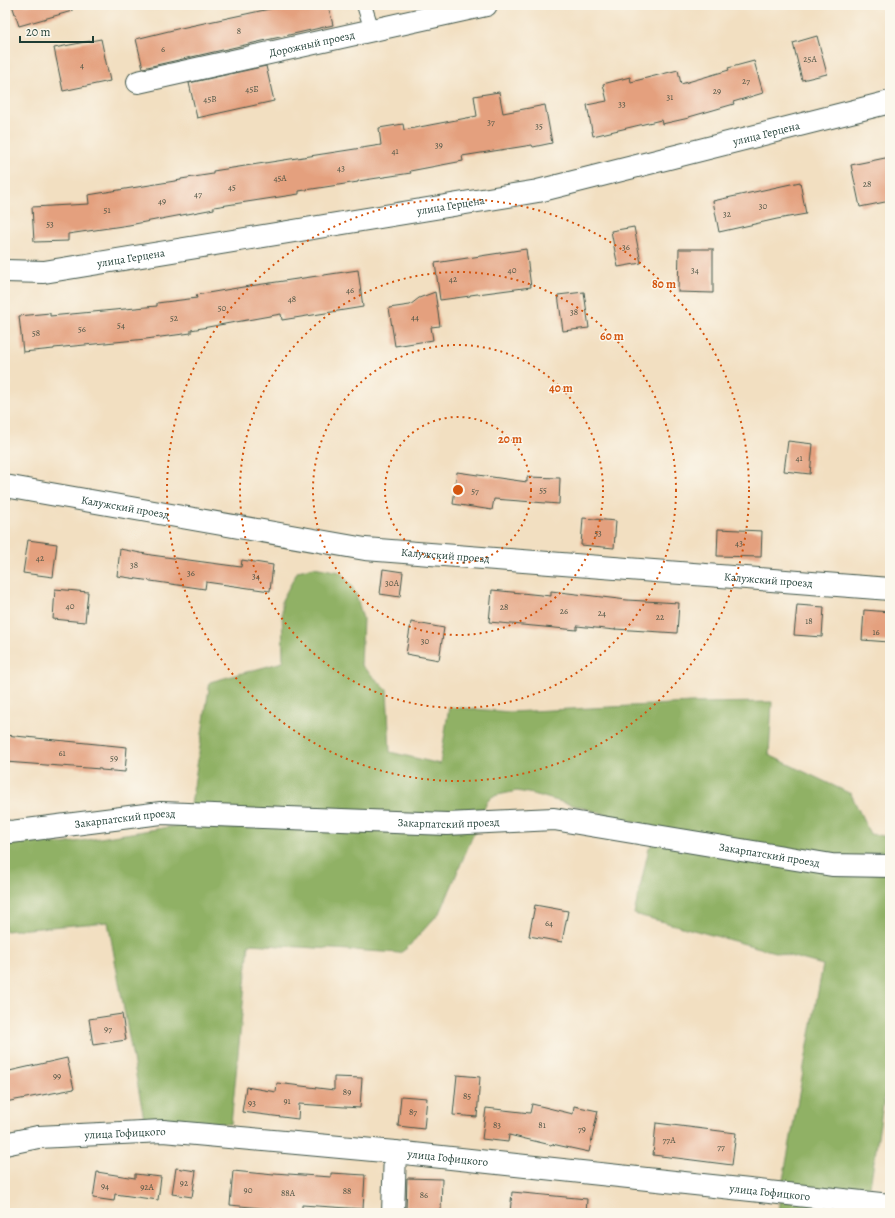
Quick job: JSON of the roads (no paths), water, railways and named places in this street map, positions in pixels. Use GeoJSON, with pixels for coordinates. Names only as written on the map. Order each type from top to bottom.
{"type":"FeatureCollection","features":[{"type":"Feature","properties":{"kind":"street","name":"Дорожный проезд"},"geometry":{"type":"LineString","coordinates":[[138,82],[486,5]]}},
{"type":"Feature","properties":{"kind":"street","name":"улица Герцена"},"geometry":{"type":"LineString","coordinates":[[5,271],[44,272],[538,191],[890,102]]}},
{"type":"Feature","properties":{"kind":"street","name":"Калужский проезд"},"geometry":{"type":"LineString","coordinates":[[5,486],[365,549],[890,589]]}},
{"type":"Feature","properties":{"kind":"street","name":"Закарпатский проезд"},"geometry":{"type":"LineString","coordinates":[[5,832],[161,813],[447,824],[554,819],[832,865],[890,866]]}},
{"type":"Feature","properties":{"kind":"street","name":"улица Гофицкого"},"geometry":{"type":"LineString","coordinates":[[5,1144],[38,1137],[163,1131],[395,1152],[890,1205]]}},
{"type":"Feature","properties":{"kind":"street"},"geometry":{"type":"LineString","coordinates":[[393,1213],[395,1152]]}},
{"type":"Feature","properties":{"kind":"lane"},"geometry":{"type":"LineString","coordinates":[[364,5],[372,30]]}}]}
